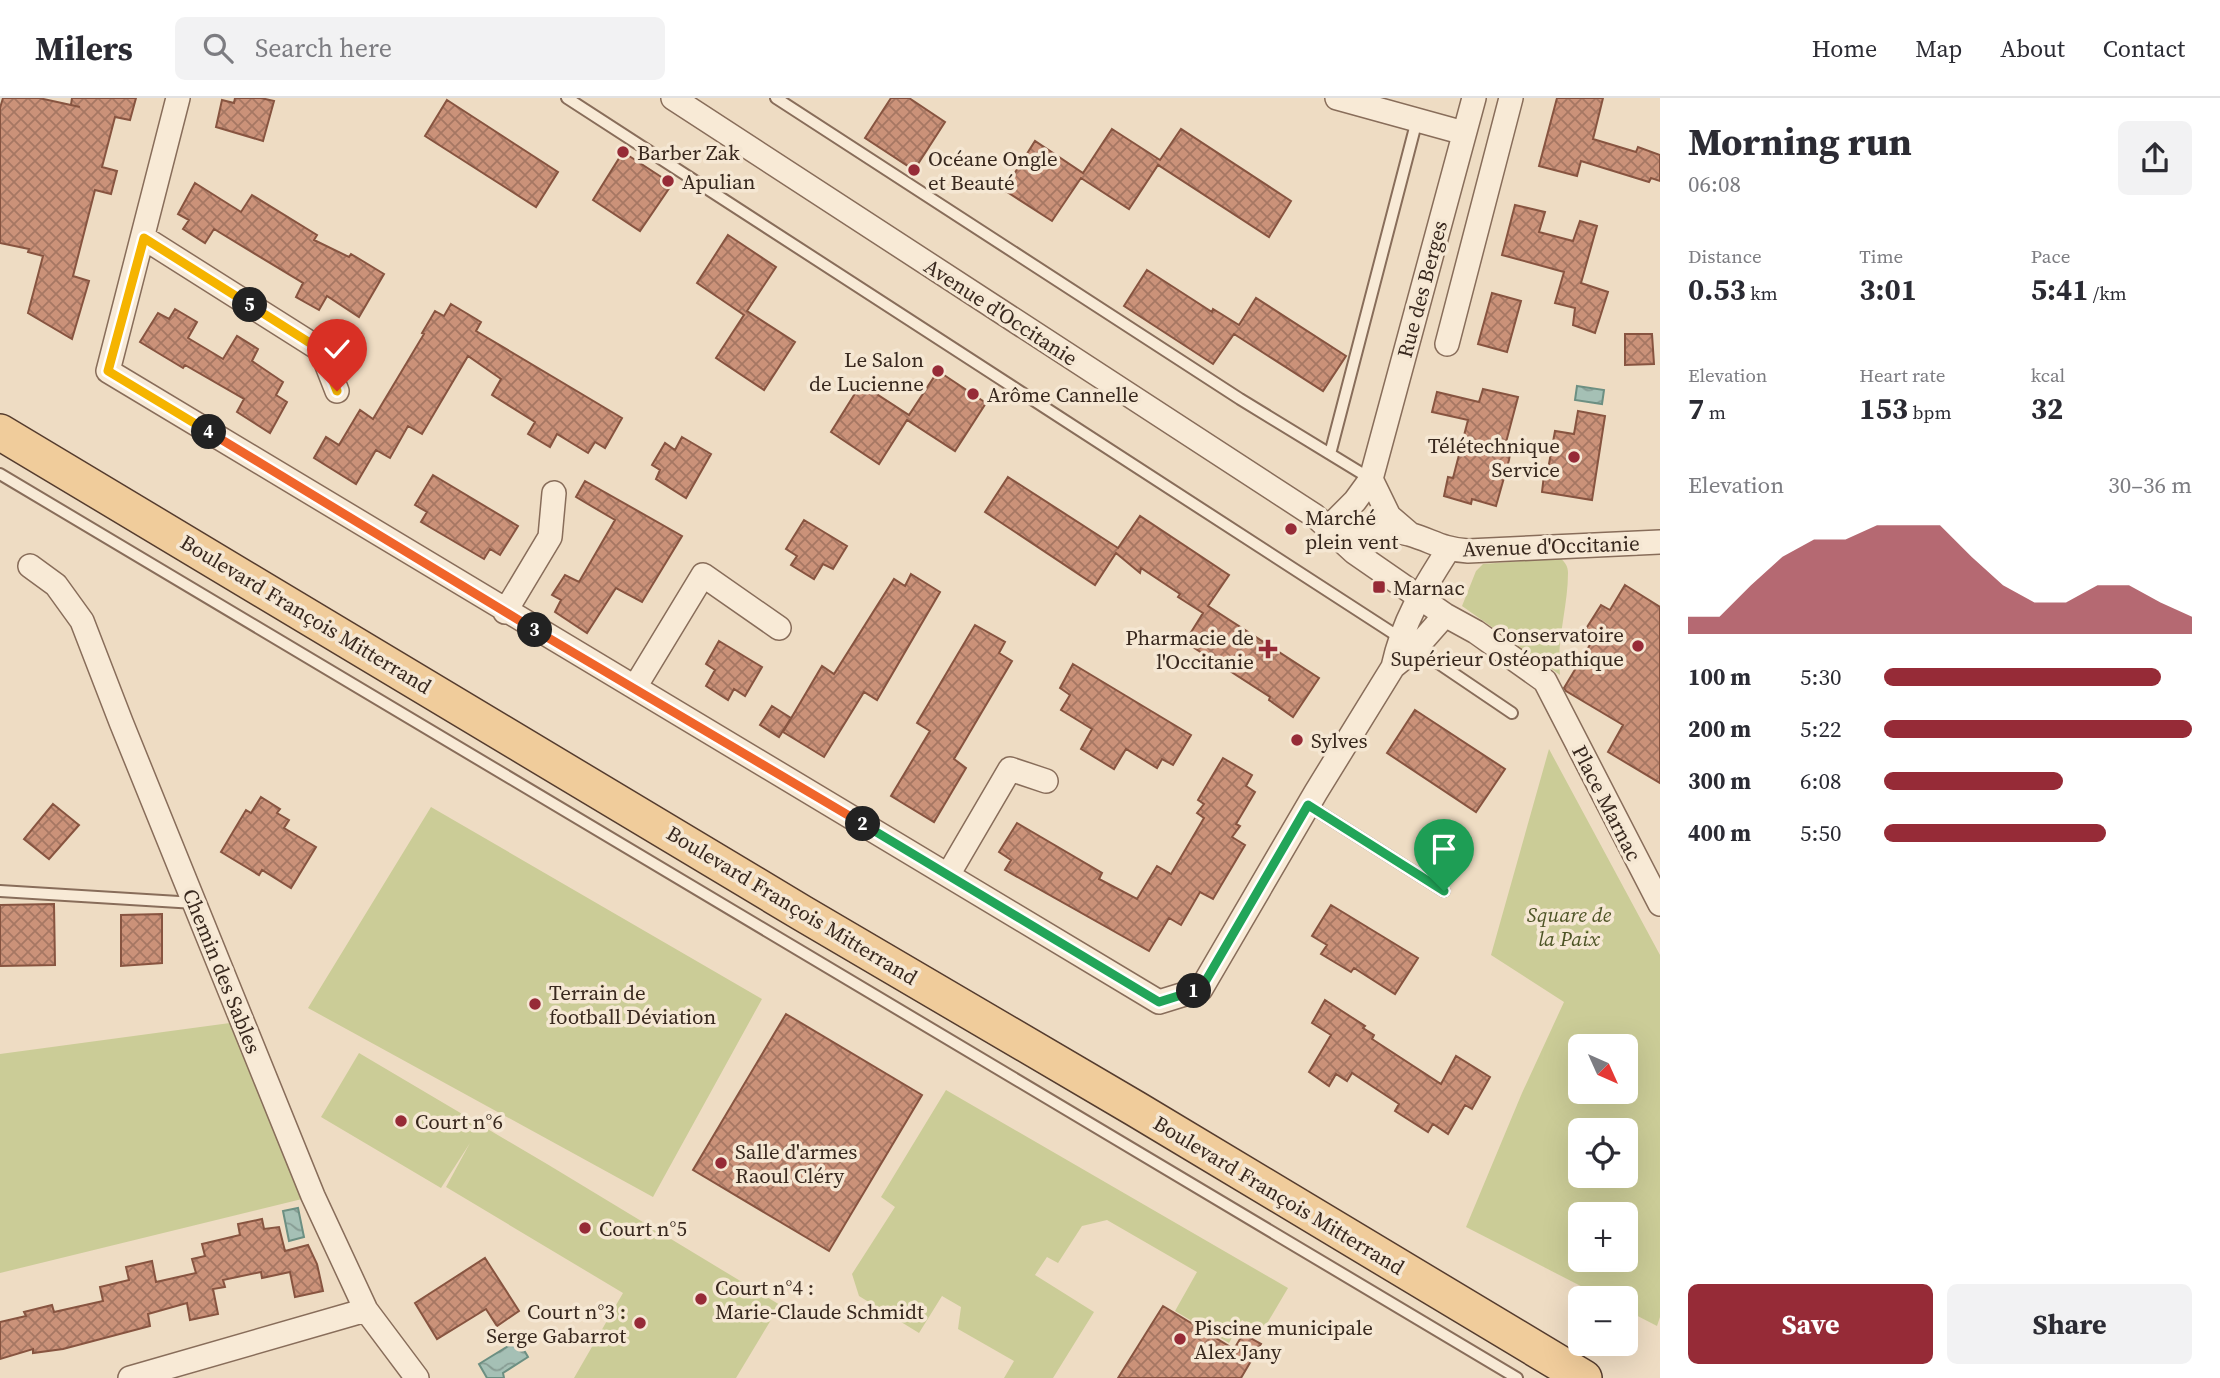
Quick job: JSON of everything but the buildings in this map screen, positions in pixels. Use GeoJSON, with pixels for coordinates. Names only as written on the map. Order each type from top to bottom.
{"type":"FeatureCollection","features":[{"type":"Feature","properties":{"kind":"main road","name":"Boulevard François Mitterrand"},"geometry":{"type":"LineString","coordinates":[[0,432],[1584,1378]]}},
{"type":"Feature","properties":{"kind":"street"},"geometry":{"type":"LineString","coordinates":[[178,98],[108,371],[505,612],[635,687],[1159,1002],[1201,989],[1308,805],[1408,643],[1419,597]]}},
{"type":"Feature","properties":{"kind":"street","name":"Avenue d'Occitanie"},"geometry":{"type":"LineString","coordinates":[[673,98],[1315,516],[1354,552],[1545,681],[1557,701]]}},
{"type":"Feature","properties":{"kind":"street"},"geometry":{"type":"LineString","coordinates":[[1337,98],[1464,133]]}},
{"type":"Feature","properties":{"kind":"street","name":"Rue des Berges"},"geometry":{"type":"LineString","coordinates":[[1371,479],[1474,98]]}},
{"type":"Feature","properties":{"kind":"street","name":"Rue des Berges"},"geometry":{"type":"LineString","coordinates":[[1447,344],[1511,98]]}},
{"type":"Feature","properties":{"kind":"street"},"geometry":{"type":"LineString","coordinates":[[144,238],[321,350],[337,391]]}},
{"type":"Feature","properties":{"kind":"street"},"geometry":{"type":"LineString","coordinates":[[1327,529],[1355,501],[1371,479]]}},
{"type":"Feature","properties":{"kind":"street","name":"Avenue d'Occitanie"},"geometry":{"type":"LineString","coordinates":[[1371,479],[1389,516],[1410,534]]}},
{"type":"Feature","properties":{"kind":"street"},"geometry":{"type":"LineString","coordinates":[[505,612],[550,537],[554,493]]}},
{"type":"Feature","properties":{"kind":"street","name":"Avenue d'Occitanie"},"geometry":{"type":"LineString","coordinates":[[1327,529],[1364,526],[1410,534],[1448,550],[1657,542]]}},
{"type":"Feature","properties":{"kind":"street","name":"Avenue d'Occitanie"},"geometry":{"type":"LineString","coordinates":[[1419,597],[1448,550]]}},
{"type":"Feature","properties":{"kind":"street","name":"Chemin des Sables"},"geometry":{"type":"LineString","coordinates":[[30,566],[56,585],[82,621],[313,1196],[366,1310],[417,1378]]}},
{"type":"Feature","properties":{"kind":"street"},"geometry":{"type":"LineString","coordinates":[[635,687],[704,575],[779,628]]}},
{"type":"Feature","properties":{"kind":"street"},"geometry":{"type":"LineString","coordinates":[[1408,643],[1445,615]]}},
{"type":"Feature","properties":{"kind":"street","name":"Place Marnac"},"geometry":{"type":"LineString","coordinates":[[1557,701],[1660,904]]}},
{"type":"Feature","properties":{"kind":"street"},"geometry":{"type":"LineString","coordinates":[[948,875],[1010,769],[1046,781]]}},
{"type":"Feature","properties":{"kind":"street"},"geometry":{"type":"LineString","coordinates":[[130,1378],[366,1310]]}},
{"type":"Feature","properties":{"kind":"lane"},"geometry":{"type":"LineString","coordinates":[[567,98],[1512,713]]}},
{"type":"Feature","properties":{"kind":"lane"},"geometry":{"type":"LineString","coordinates":[[776,98],[1240,399],[1371,479]]}},
{"type":"Feature","properties":{"kind":"lane"},"geometry":{"type":"LineString","coordinates":[[1330,454],[1417,120]]}},
{"type":"Feature","properties":{"kind":"lane"},"geometry":{"type":"LineString","coordinates":[[0,474],[1517,1378]]}},
{"type":"Feature","properties":{"kind":"lane"},"geometry":{"type":"LineString","coordinates":[[1308,805],[1444,891]]}},
{"type":"Feature","properties":{"kind":"lane"},"geometry":{"type":"LineString","coordinates":[[0,891],[195,903]]}},
{"type":"Feature","properties":{"kind":"green space"},"geometry":{"type":"Polygon","coordinates":[[[1560,558],[1566,564],[1568,573],[1560,675],[1462,606],[1476,571],[1483,564],[1560,558]]]}},
{"type":"Feature","properties":{"kind":"green space","name":"Square de la Paix"},"geometry":{"type":"Polygon","coordinates":[[[1549,749],[1660,955],[1660,1317],[1657,1326],[1638,1316],[1638,1286],[1581,1286],[1466,1227],[1522,1093],[1564,1002],[1491,955],[1549,749]]]}},
{"type":"Feature","properties":{"kind":"green space","name":"Terrain de football Déviation"},"geometry":{"type":"Polygon","coordinates":[[[431,807],[762,999],[653,1197],[308,1008],[431,807]]]}},
{"type":"Feature","properties":{"kind":"green space"},"geometry":{"type":"Polygon","coordinates":[[[230,1023],[302,1199],[0,1273],[0,1054],[230,1023]]]}},
{"type":"Feature","properties":{"kind":"green space"},"geometry":{"type":"Polygon","coordinates":[[[359,1053],[780,1305],[736,1378],[574,1378],[623,1293],[446,1187],[470,1143],[441,1188],[321,1117],[359,1053]]]}},
{"type":"Feature","properties":{"kind":"green space"},"geometry":{"type":"Polygon","coordinates":[[[946,1090],[1288,1288],[1262,1332],[1242,1320],[1229,1343],[1175,1311],[1197,1272],[1107,1220],[1082,1226],[1058,1263],[1047,1257],[1035,1275],[1094,1312],[1053,1378],[1004,1378],[1014,1361],[958,1329],[961,1307],[942,1296],[919,1333],[859,1296],[852,1274],[895,1207],[881,1197],[946,1090]]]}},
{"type":"Feature","properties":{"kind":"water"},"geometry":{"type":"Polygon","coordinates":[[[1577,386],[1604,390],[1602,404],[1575,400],[1577,386]]]}},
{"type":"Feature","properties":{"kind":"water"},"geometry":{"type":"Polygon","coordinates":[[[298,1208],[304,1237],[289,1241],[283,1211],[298,1208]]]}},
{"type":"Feature","properties":{"kind":"water"},"geometry":{"type":"Polygon","coordinates":[[[518,1340],[528,1357],[503,1373],[504,1378],[487,1378],[479,1364],[518,1340]]]}},
{"type":"Feature","properties":{"kind":"place","name":"Barber Zak"},"geometry":{"type":"Point","coordinates":[623,152]}},
{"type":"Feature","properties":{"kind":"place","name":"Océane Ongle et Beauté"},"geometry":{"type":"Point","coordinates":[914,170]}},
{"type":"Feature","properties":{"kind":"place","name":"Apulian"},"geometry":{"type":"Point","coordinates":[668,181]}},
{"type":"Feature","properties":{"kind":"place","name":"Le Salon de Lucienne"},"geometry":{"type":"Point","coordinates":[938,371]}},
{"type":"Feature","properties":{"kind":"place","name":"Arôme Cannelle"},"geometry":{"type":"Point","coordinates":[973,394]}},
{"type":"Feature","properties":{"kind":"place","name":"Télétechnique Service"},"geometry":{"type":"Point","coordinates":[1574,457]}},
{"type":"Feature","properties":{"kind":"place","name":"Marché plein vent"},"geometry":{"type":"Point","coordinates":[1291,529]}},
{"type":"Feature","properties":{"kind":"place","name":"Marnac"},"geometry":{"type":"Point","coordinates":[1379,587]}},
{"type":"Feature","properties":{"kind":"place","name":"Conservatoire Supérieur Ostéopathique"},"geometry":{"type":"Point","coordinates":[1638,646]}},
{"type":"Feature","properties":{"kind":"place","name":"Pharmacie de l'Occitanie"},"geometry":{"type":"Point","coordinates":[1268,649]}},
{"type":"Feature","properties":{"kind":"place","name":"Sylves"},"geometry":{"type":"Point","coordinates":[1297,740]}},
{"type":"Feature","properties":{"kind":"place","name":"Terrain de football Déviation"},"geometry":{"type":"Point","coordinates":[535,1004]}},
{"type":"Feature","properties":{"kind":"place","name":"Court n°6"},"geometry":{"type":"Point","coordinates":[401,1121]}},
{"type":"Feature","properties":{"kind":"place","name":"Salle d'armes Raoul Cléry"},"geometry":{"type":"Point","coordinates":[721,1163]}},
{"type":"Feature","properties":{"kind":"place","name":"Court n°5"},"geometry":{"type":"Point","coordinates":[585,1228]}},
{"type":"Feature","properties":{"kind":"place","name":"Court n°4 : Marie-Claude Schmidt"},"geometry":{"type":"Point","coordinates":[701,1299]}},
{"type":"Feature","properties":{"kind":"place","name":"Court n°3 : Serge Gabarrot"},"geometry":{"type":"Point","coordinates":[640,1323]}},
{"type":"Feature","properties":{"kind":"place","name":"Piscine municipale Alex Jany"},"geometry":{"type":"Point","coordinates":[1180,1339]}},
{"type":"Feature","properties":{"kind":"route"},"geometry":{"type":"LineString","coordinates":[[337,391],[321,350],[144,238],[108,371],[505,612],[635,687],[1159,1002],[1201,989],[1308,805],[1444,891]]}}]}
